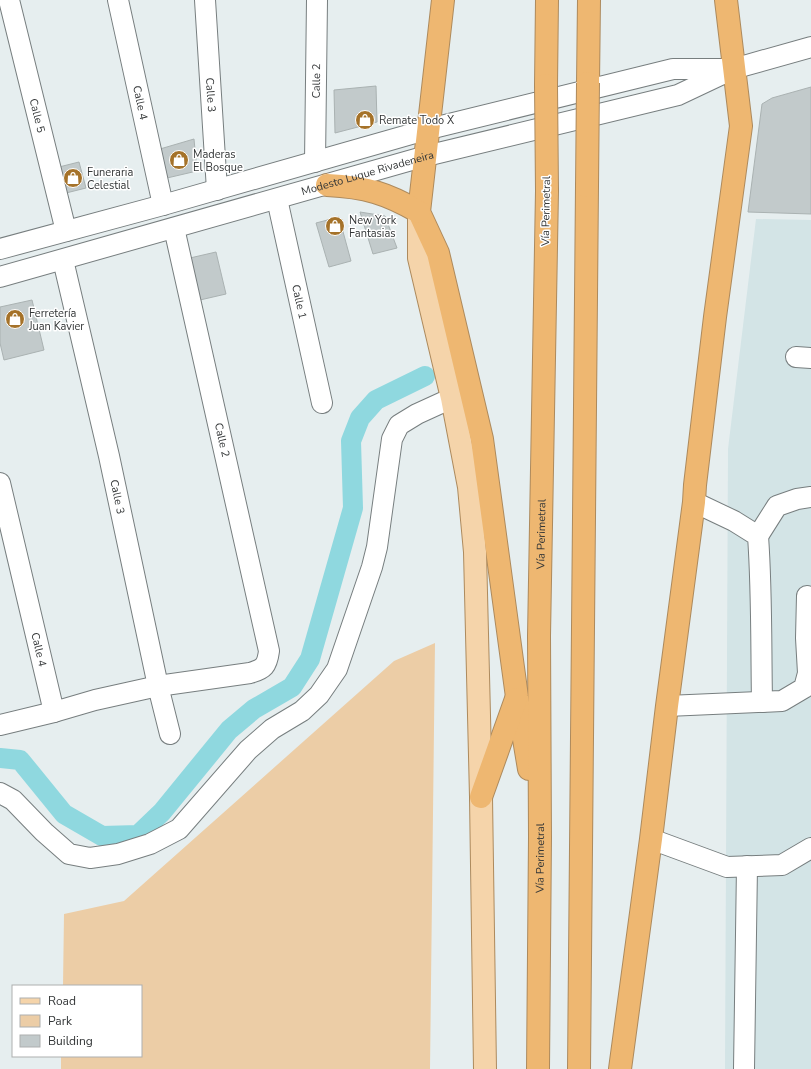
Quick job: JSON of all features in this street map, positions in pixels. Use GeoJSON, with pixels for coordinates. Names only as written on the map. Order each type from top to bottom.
{"type":"FeatureCollection","features":[{"type":"Feature","properties":{"kind":"highway"},"geometry":{"type":"LineString","coordinates":[[443,0],[419,212],[438,252],[482,439],[517,697],[540,837]]}},
{"type":"Feature","properties":{"kind":"highway","name":"Vía Perimetral"},"geometry":{"type":"LineString","coordinates":[[538,1069],[540,837],[539,636],[547,191],[546,0]]}},
{"type":"Feature","properties":{"kind":"highway"},"geometry":{"type":"LineString","coordinates":[[579,1069],[589,0]]}},
{"type":"Feature","properties":{"kind":"highway"},"geometry":{"type":"LineString","coordinates":[[620,1069],[652,839],[667,706],[694,502],[714,324],[741,126],[733,69],[726,0]]}},
{"type":"Feature","properties":{"kind":"highway"},"geometry":{"type":"LineString","coordinates":[[327,185],[351,186],[376,191],[398,200],[419,212]]}},
{"type":"Feature","properties":{"kind":"highway"},"geometry":{"type":"LineString","coordinates":[[481,797],[539,636]]}},
{"type":"Feature","properties":{"kind":"main road"},"geometry":{"type":"LineString","coordinates":[[419,212],[419,258],[452,398],[469,487],[475,552],[481,797],[485,1069]]}},
{"type":"Feature","properties":{"kind":"street","name":"Calle 5"},"geometry":{"type":"LineString","coordinates":[[9,0],[66,231]]}},
{"type":"Feature","properties":{"kind":"street","name":"Calle 4"},"geometry":{"type":"LineString","coordinates":[[118,0],[163,205]]}},
{"type":"Feature","properties":{"kind":"street","name":"Calle 3"},"geometry":{"type":"LineString","coordinates":[[205,0],[217,190]]}},
{"type":"Feature","properties":{"kind":"street","name":"Calle 2"},"geometry":{"type":"LineString","coordinates":[[315,162],[317,0]]}},
{"type":"Feature","properties":{"kind":"street","name":"Modesto Luque Rivadeneira"},"geometry":{"type":"LineString","coordinates":[[0,277],[426,156],[678,95],[733,69],[811,47]]}},
{"type":"Feature","properties":{"kind":"street","name":"Modesto Luque Rivadeneira"},"geometry":{"type":"LineString","coordinates":[[0,249],[217,190],[429,129],[673,69],[733,69]]}},
{"type":"Feature","properties":{"kind":"street","name":"Calle 1"},"geometry":{"type":"LineString","coordinates":[[277,199],[322,403]]}},
{"type":"Feature","properties":{"kind":"street","name":"Calle 2"},"geometry":{"type":"LineString","coordinates":[[158,686],[250,673],[261,670],[268,662],[269,651],[174,228]]}},
{"type":"Feature","properties":{"kind":"street","name":"Calle 3"},"geometry":{"type":"LineString","coordinates":[[63,260],[170,734]]}},
{"type":"Feature","properties":{"kind":"street"},"geometry":{"type":"LineString","coordinates":[[0,793],[13,800],[44,832],[69,854],[90,858],[118,854],[150,844],[179,829],[248,750],[272,729],[302,711],[319,696],[337,669],[372,567],[377,547],[392,439],[400,425],[416,414],[452,398]]}},
{"type":"Feature","properties":{"kind":"street","name":"Calle 4"},"geometry":{"type":"LineString","coordinates":[[0,483],[54,712]]}},
{"type":"Feature","properties":{"kind":"street"},"geometry":{"type":"LineString","coordinates":[[762,702],[760,616],[761,575],[758,536],[777,506],[797,499],[811,497]]}},
{"type":"Feature","properties":{"kind":"street"},"geometry":{"type":"LineString","coordinates":[[694,502],[734,521],[758,536]]}},
{"type":"Feature","properties":{"kind":"street"},"geometry":{"type":"LineString","coordinates":[[667,706],[782,701],[804,688],[808,673],[806,638],[807,596]]}},
{"type":"Feature","properties":{"kind":"street"},"geometry":{"type":"LineString","coordinates":[[0,725],[95,700],[158,686]]}},
{"type":"Feature","properties":{"kind":"street"},"geometry":{"type":"LineString","coordinates":[[652,839],[727,867],[782,865],[811,848]]}},
{"type":"Feature","properties":{"kind":"street"},"geometry":{"type":"LineString","coordinates":[[744,1069],[747,866]]}},
{"type":"Feature","properties":{"kind":"shaded area"},"geometry":{"type":"Polygon","coordinates":[[[756,219],[811,220],[811,1069],[725,1069],[728,449],[756,219]]]}},
{"type":"Feature","properties":{"kind":"green space"},"geometry":{"type":"Polygon","coordinates":[[[435,643],[430,1069],[61,1069],[61,1057],[142,1057],[142,985],[63,985],[64,914],[124,901],[394,661],[435,643]]]}},
{"type":"Feature","properties":{"kind":"building"},"geometry":{"type":"Polygon","coordinates":[[[376,86],[377,122],[335,133],[334,90],[376,86]]]}},
{"type":"Feature","properties":{"kind":"building"},"geometry":{"type":"Polygon","coordinates":[[[811,87],[811,214],[748,212],[762,104],[772,98],[811,87]]]}},
{"type":"Feature","properties":{"kind":"building","name":"Maderas El Bosque"},"geometry":{"type":"Polygon","coordinates":[[[194,139],[197,171],[167,178],[160,149],[194,139]]]}},
{"type":"Feature","properties":{"kind":"building","name":"Funeraria Celestial"},"geometry":{"type":"Polygon","coordinates":[[[79,162],[86,188],[66,193],[59,167],[79,162]]]}},
{"type":"Feature","properties":{"kind":"building"},"geometry":{"type":"Polygon","coordinates":[[[360,212],[385,216],[397,248],[373,254],[360,212]]]}},
{"type":"Feature","properties":{"kind":"building"},"geometry":{"type":"Polygon","coordinates":[[[339,217],[351,261],[329,267],[316,223],[339,217]]]}},
{"type":"Feature","properties":{"kind":"building"},"geometry":{"type":"Polygon","coordinates":[[[216,252],[226,294],[200,300],[190,258],[216,252]]]}},
{"type":"Feature","properties":{"kind":"building"},"geometry":{"type":"Polygon","coordinates":[[[32,300],[44,350],[4,360],[0,343],[0,307],[32,300]]]}},
{"type":"Feature","properties":{"kind":"waterway"},"geometry":{"type":"LineString","coordinates":[[0,758],[20,760],[64,814],[102,836],[138,835],[162,812],[229,730],[254,709],[292,687],[310,659],[353,508],[351,441],[360,418],[376,400],[425,376]]}},
{"type":"Feature","properties":{"kind":"place","name":"Remate Todo X"},"geometry":{"type":"Point","coordinates":[365,120]}},
{"type":"Feature","properties":{"kind":"place","name":"Maderas El Bosque"},"geometry":{"type":"Point","coordinates":[179,160]}},
{"type":"Feature","properties":{"kind":"place","name":"Funeraria Celestial"},"geometry":{"type":"Point","coordinates":[73,178]}},
{"type":"Feature","properties":{"kind":"place","name":"New York Fantasias"},"geometry":{"type":"Point","coordinates":[335,226]}},
{"type":"Feature","properties":{"kind":"place","name":"Ferretería Juan Kavier"},"geometry":{"type":"Point","coordinates":[15,319]}}]}
